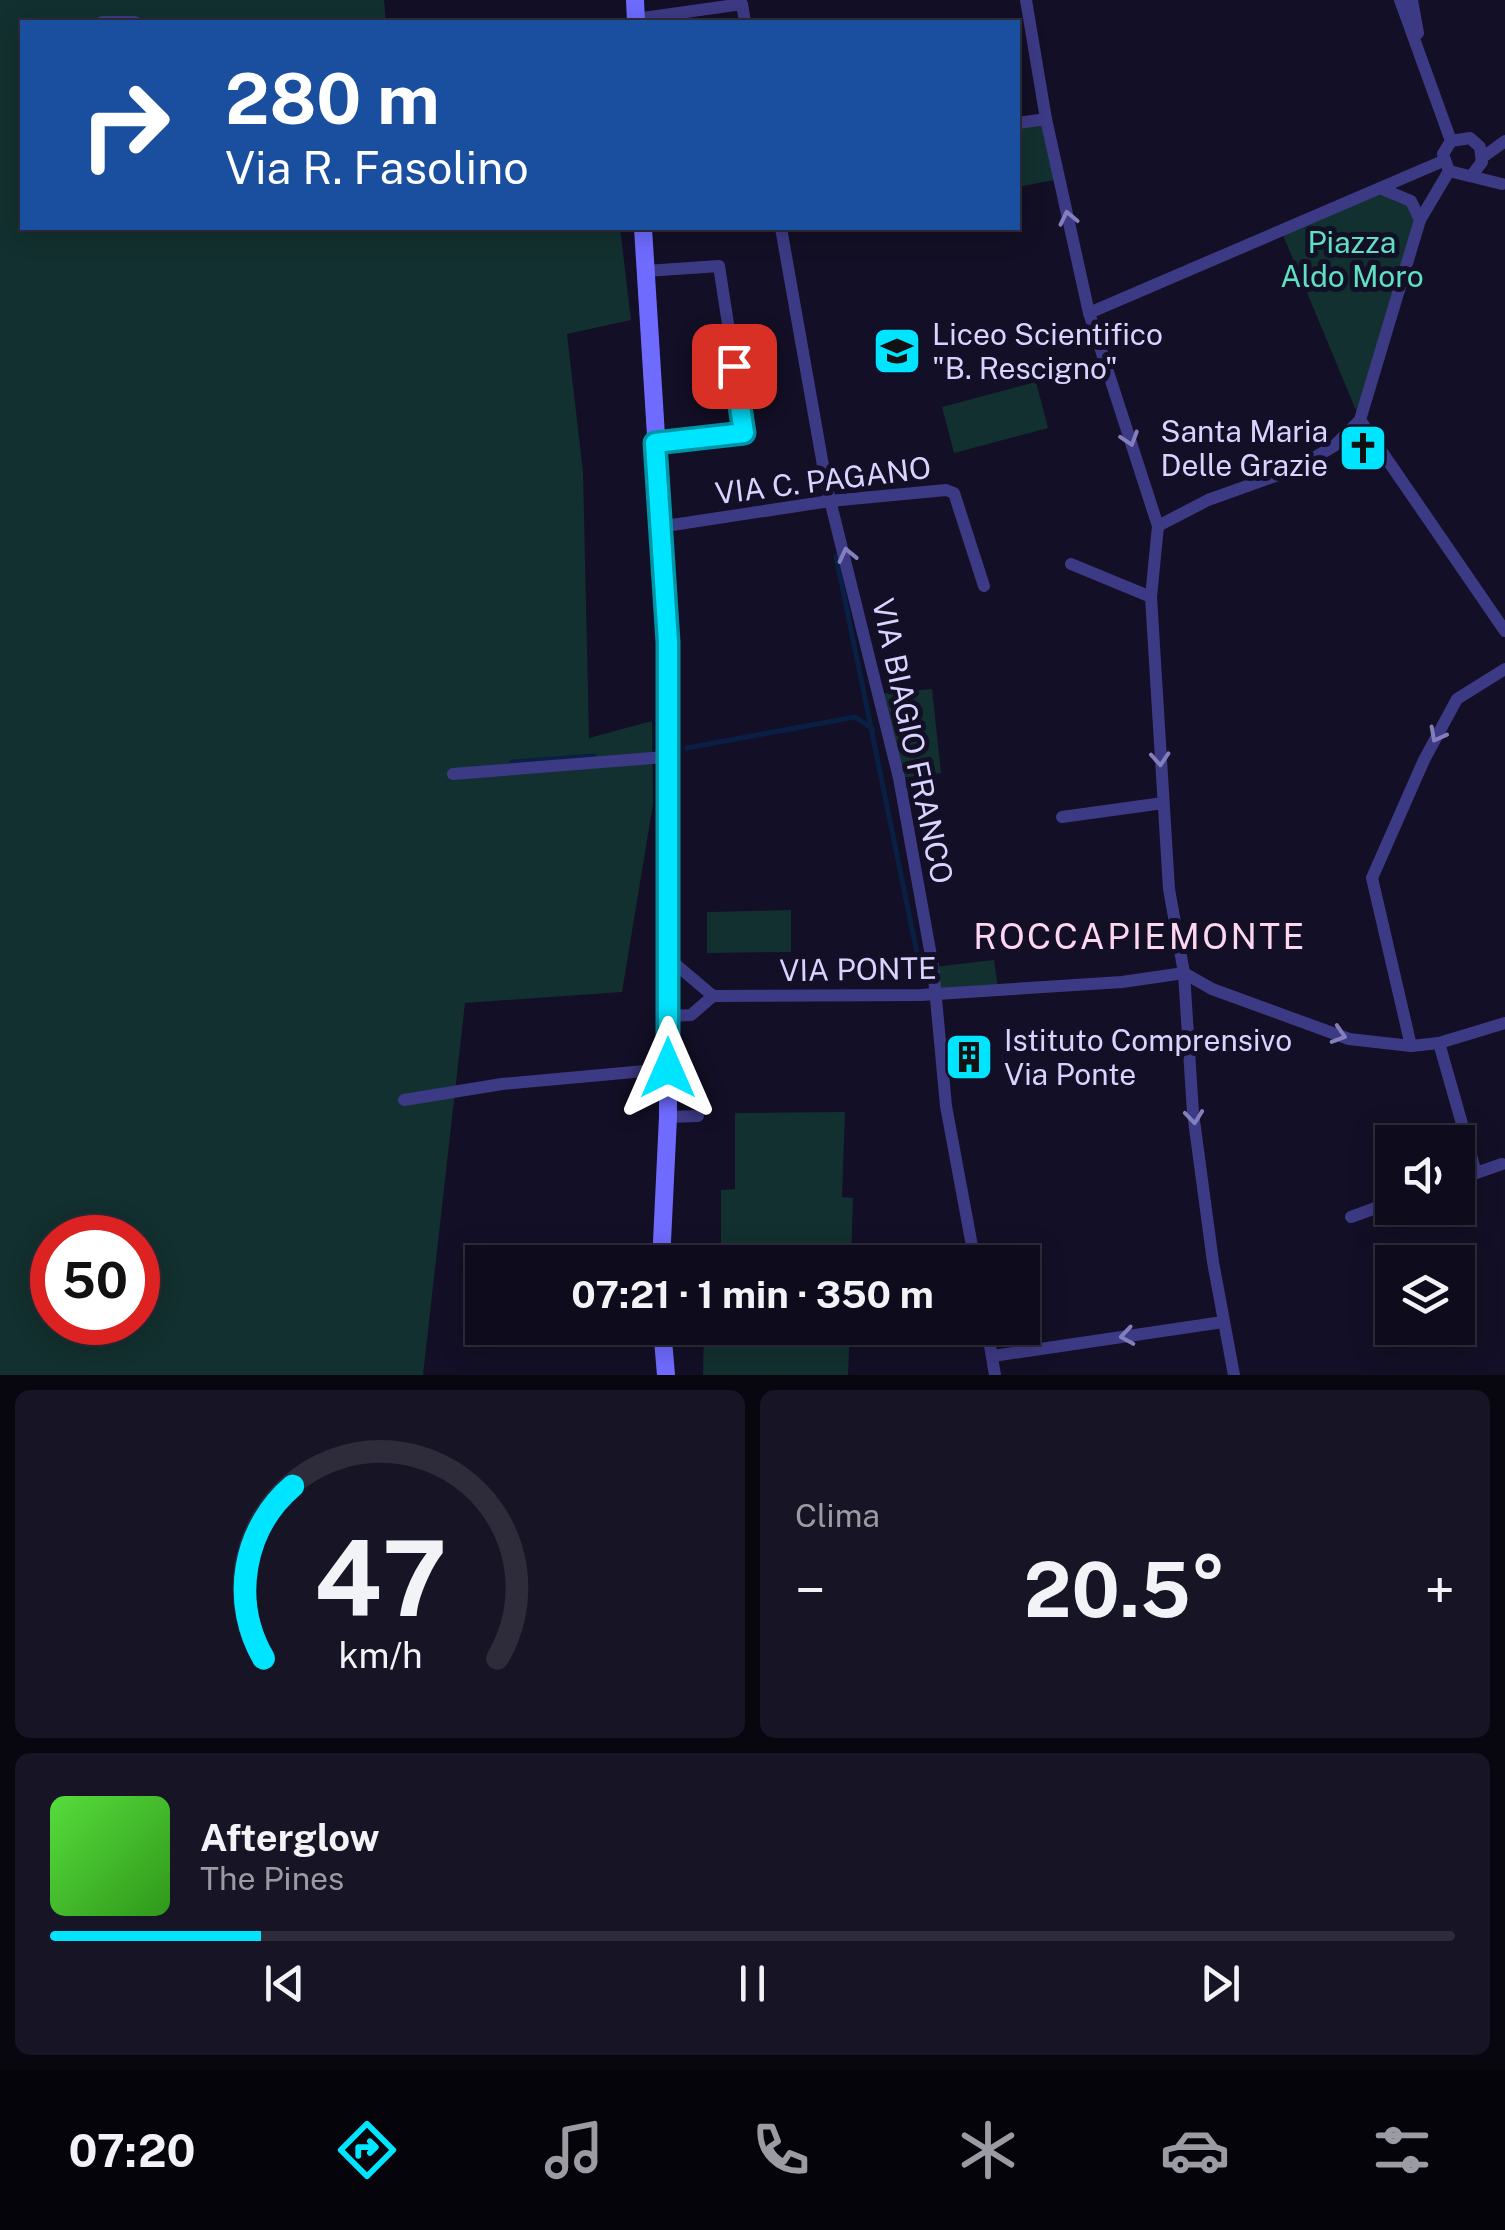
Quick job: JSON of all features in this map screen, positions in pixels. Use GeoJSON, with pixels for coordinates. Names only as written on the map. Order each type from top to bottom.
{"type":"FeatureCollection","features":[{"type":"Feature","properties":{"kind":"main road"},"geometry":{"type":"LineString","coordinates":[[643,230],[668,642],[668,1116],[663,1245]]}},
{"type":"Feature","properties":{"kind":"main road"},"geometry":{"type":"LineString","coordinates":[[663,1345],[666,1375]]}},
{"type":"Feature","properties":{"kind":"street"},"geometry":{"type":"LineString","coordinates":[[1026,0],[1046,119],[1089,313],[1158,526],[1151,598],[1169,889],[1184,973],[1193,1113],[1234,1375]]}},
{"type":"Feature","properties":{"kind":"street"},"geometry":{"type":"LineString","coordinates":[[1158,526],[1208,500],[1296,469],[1334,446],[1360,420],[1424,214],[1455,159],[1442,109],[1400,0]]}},
{"type":"Feature","properties":{"kind":"street"},"geometry":{"type":"LineString","coordinates":[[1412,0],[1419,45]]}},
{"type":"Feature","properties":{"kind":"street"},"geometry":{"type":"LineString","coordinates":[[635,14],[709,17],[742,4],[745,20]]}},
{"type":"Feature","properties":{"kind":"street"},"geometry":{"type":"LineString","coordinates":[[1020,123],[1046,119]]}},
{"type":"Feature","properties":{"kind":"street"},"geometry":{"type":"LineString","coordinates":[[1089,313],[1455,159],[1482,155],[1505,139]]}},
{"type":"Feature","properties":{"kind":"street"},"geometry":{"type":"LineString","coordinates":[[1455,159],[1482,155]]}},
{"type":"Feature","properties":{"kind":"street"},"geometry":{"type":"LineString","coordinates":[[1482,155],[1504,186]]}},
{"type":"Feature","properties":{"kind":"street"},"geometry":{"type":"LineString","coordinates":[[1455,159],[1504,186]]}},
{"type":"Feature","properties":{"kind":"street"},"geometry":{"type":"LineString","coordinates":[[1382,189],[1411,201],[1424,214]]}},
{"type":"Feature","properties":{"kind":"street","name":"VIA BIAGIO FRANCO"},"geometry":{"type":"LineString","coordinates":[[781,230],[830,500],[899,778],[934,994],[946,1106],[972,1245]]}},
{"type":"Feature","properties":{"kind":"street"},"geometry":{"type":"LineString","coordinates":[[646,270],[719,266],[744,433],[655,443]]}},
{"type":"Feature","properties":{"kind":"street"},"geometry":{"type":"LineString","coordinates":[[1360,420],[1505,632]]}},
{"type":"Feature","properties":{"kind":"street","name":"VIA C. PAGANO"},"geometry":{"type":"LineString","coordinates":[[659,527],[830,500],[946,490],[954,493],[984,586]]}},
{"type":"Feature","properties":{"kind":"street"},"geometry":{"type":"LineString","coordinates":[[1072,564],[1151,598]]}},
{"type":"Feature","properties":{"kind":"street"},"geometry":{"type":"LineString","coordinates":[[1411,1046],[1372,878],[1456,699],[1505,669]]}},
{"type":"Feature","properties":{"kind":"street"},"geometry":{"type":"LineString","coordinates":[[453,774],[665,756]]}},
{"type":"Feature","properties":{"kind":"street"},"geometry":{"type":"LineString","coordinates":[[1062,816],[1163,803]]}},
{"type":"Feature","properties":{"kind":"street"},"geometry":{"type":"LineString","coordinates":[[667,957],[713,996]]}},
{"type":"Feature","properties":{"kind":"street"},"geometry":{"type":"LineString","coordinates":[[1184,973],[1212,989],[1348,1039],[1411,1046],[1505,1023]]}},
{"type":"Feature","properties":{"kind":"street","name":"VIA PONTE"},"geometry":{"type":"LineString","coordinates":[[667,1016],[690,1015],[713,996],[934,994],[1122,982],[1184,973]]}},
{"type":"Feature","properties":{"kind":"street"},"geometry":{"type":"LineString","coordinates":[[667,980],[690,978]]}},
{"type":"Feature","properties":{"kind":"street"},"geometry":{"type":"LineString","coordinates":[[1439,1042],[1476,1173],[1502,1164]]}},
{"type":"Feature","properties":{"kind":"street"},"geometry":{"type":"LineString","coordinates":[[404,1100],[502,1084],[668,1068]]}},
{"type":"Feature","properties":{"kind":"street"},"geometry":{"type":"LineString","coordinates":[[668,1116],[698,1116]]}},
{"type":"Feature","properties":{"kind":"street"},"geometry":{"type":"LineString","coordinates":[[1351,1217],[1375,1208]]}},
{"type":"Feature","properties":{"kind":"street"},"geometry":{"type":"LineString","coordinates":[[993,1356],[1223,1322]]}},
{"type":"Feature","properties":{"kind":"street"},"geometry":{"type":"LineString","coordinates":[[991,1345],[995,1375]]}},
{"type":"Feature","properties":{"kind":"green space"},"geometry":{"type":"Polygon","coordinates":[[[0,0],[384,0],[386,20],[20,20],[20,230],[620,230],[631,320],[567,334],[583,472],[589,738],[652,721],[653,804],[622,992],[465,1003],[423,1375],[0,1375],[0,0]]]}},
{"type":"Feature","properties":{"kind":"green space"},"geometry":{"type":"Polygon","coordinates":[[[1046,119],[1059,179],[1020,187],[1020,123],[1046,119]]]}},
{"type":"Feature","properties":{"kind":"green space","name":"Piazza Aldo Moro"},"geometry":{"type":"Polygon","coordinates":[[[1382,189],[1411,201],[1420,220],[1360,420],[1281,230],[1382,189]]]}},
{"type":"Feature","properties":{"kind":"green space"},"geometry":{"type":"Polygon","coordinates":[[[1036,382],[1048,428],[954,453],[942,407],[1036,382]]]}},
{"type":"Feature","properties":{"kind":"green space"},"geometry":{"type":"Polygon","coordinates":[[[932,689],[941,773],[899,778],[878,694],[932,689]]]}},
{"type":"Feature","properties":{"kind":"green space"},"geometry":{"type":"Polygon","coordinates":[[[791,910],[791,952],[707,953],[707,912],[791,910]]]}},
{"type":"Feature","properties":{"kind":"green space"},"geometry":{"type":"Polygon","coordinates":[[[994,960],[998,988],[935,994],[933,967],[994,960]]]}},
{"type":"Feature","properties":{"kind":"green space"},"geometry":{"type":"Polygon","coordinates":[[[845,1112],[842,1197],[853,1198],[852,1245],[721,1245],[721,1190],[735,1189],[735,1113],[845,1112]]]}},
{"type":"Feature","properties":{"kind":"green space"},"geometry":{"type":"Polygon","coordinates":[[[704,1345],[849,1345],[848,1375],[703,1375],[704,1345]]]}},
{"type":"Feature","properties":{"kind":"waterway"},"geometry":{"type":"LineString","coordinates":[[836,556],[920,968]]}},
{"type":"Feature","properties":{"kind":"waterway"},"geometry":{"type":"LineString","coordinates":[[687,748],[855,717],[873,729]]}},
{"type":"Feature","properties":{"kind":"waterway"},"geometry":{"type":"LineString","coordinates":[[512,762],[594,756]]}},
{"type":"Feature","properties":{"kind":"place","name":"Liceo Scientifico \"B. Rescigno\""},"geometry":{"type":"Point","coordinates":[897,351]}},
{"type":"Feature","properties":{"kind":"place","name":"Santa Maria Delle Grazie"},"geometry":{"type":"Point","coordinates":[1363,448]}},
{"type":"Feature","properties":{"kind":"place","name":"Istituto Comprensivo Via Ponte"},"geometry":{"type":"Point","coordinates":[969,1057]}},
{"type":"Feature","properties":{"kind":"district","name":"ROCCAPIEMONTE"},"geometry":{"type":"Point","coordinates":[1140,936]}},
{"type":"Feature","properties":{"kind":"route"},"geometry":{"type":"LineString","coordinates":[[668,1068],[668,642],[655,443],[744,433],[734,366]]}}]}
